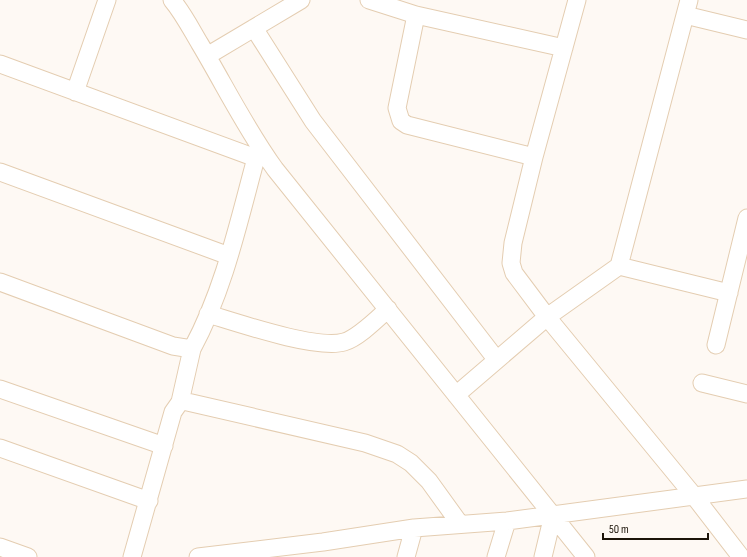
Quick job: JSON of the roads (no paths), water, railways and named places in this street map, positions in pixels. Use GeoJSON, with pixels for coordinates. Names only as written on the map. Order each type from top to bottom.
{"type":"FeatureCollection","features":[{"type":"Feature","properties":{"kind":"street"},"geometry":{"type":"LineString","coordinates":[[75,92],[107,0]]}},
{"type":"Feature","properties":{"kind":"street"},"geometry":{"type":"LineString","coordinates":[[172,0],[207,56],[258,152],[388,310],[586,557]]}},
{"type":"Feature","properties":{"kind":"street"},"geometry":{"type":"LineString","coordinates":[[207,56],[301,0]]}},
{"type":"Feature","properties":{"kind":"street"},"geometry":{"type":"LineString","coordinates":[[369,0],[416,15],[564,48]]}},
{"type":"Feature","properties":{"kind":"street"},"geometry":{"type":"LineString","coordinates":[[577,0],[512,243],[511,263],[514,272],[547,317],[694,496],[741,557]]}},
{"type":"Feature","properties":{"kind":"street"},"geometry":{"type":"LineString","coordinates":[[456,395],[496,359],[547,317],[619,266],[687,8],[747,30]]}},
{"type":"Feature","properties":{"kind":"street"},"geometry":{"type":"LineString","coordinates":[[416,15],[397,108],[401,121],[407,125],[534,157]]}},
{"type":"Feature","properties":{"kind":"street"},"geometry":{"type":"LineString","coordinates":[[254,28],[313,121],[496,359]]}},
{"type":"Feature","properties":{"kind":"street"},"geometry":{"type":"LineString","coordinates":[[0,64],[75,92],[258,152]]}},
{"type":"Feature","properties":{"kind":"street"},"geometry":{"type":"LineString","coordinates":[[132,557],[149,502],[173,412],[180,402],[192,349],[208,314],[229,256],[258,152]]}},
{"type":"Feature","properties":{"kind":"street"},"geometry":{"type":"LineString","coordinates":[[0,172],[229,256]]}},
{"type":"Feature","properties":{"kind":"street"},"geometry":{"type":"LineString","coordinates":[[716,345],[747,218]]}},
{"type":"Feature","properties":{"kind":"street"},"geometry":{"type":"LineString","coordinates":[[619,266],[729,292]]}},
{"type":"Feature","properties":{"kind":"street"},"geometry":{"type":"LineString","coordinates":[[0,282],[173,346],[192,349]]}},
{"type":"Feature","properties":{"kind":"street"},"geometry":{"type":"LineString","coordinates":[[208,314],[306,341],[337,344],[350,339],[388,310]]}},
{"type":"Feature","properties":{"kind":"street"},"geometry":{"type":"LineString","coordinates":[[702,383],[747,394]]}},
{"type":"Feature","properties":{"kind":"street"},"geometry":{"type":"LineString","coordinates":[[0,390],[164,446]]}},
{"type":"Feature","properties":{"kind":"street"},"geometry":{"type":"LineString","coordinates":[[180,402],[183,401],[366,443],[397,454],[411,463],[429,481],[460,524]]}},
{"type":"Feature","properties":{"kind":"street"},"geometry":{"type":"LineString","coordinates":[[0,448],[149,502]]}},
{"type":"Feature","properties":{"kind":"street"},"geometry":{"type":"LineString","coordinates":[[198,557],[320,550],[414,528],[507,521],[747,489]]}},
{"type":"Feature","properties":{"kind":"street"},"geometry":{"type":"LineString","coordinates":[[543,557],[552,515]]}},
{"type":"Feature","properties":{"kind":"street"},"geometry":{"type":"LineString","coordinates":[[496,557],[507,521]]}},
{"type":"Feature","properties":{"kind":"street"},"geometry":{"type":"LineString","coordinates":[[406,557],[414,528]]}},
{"type":"Feature","properties":{"kind":"street"},"geometry":{"type":"LineString","coordinates":[[0,547],[28,557]]}}]}
